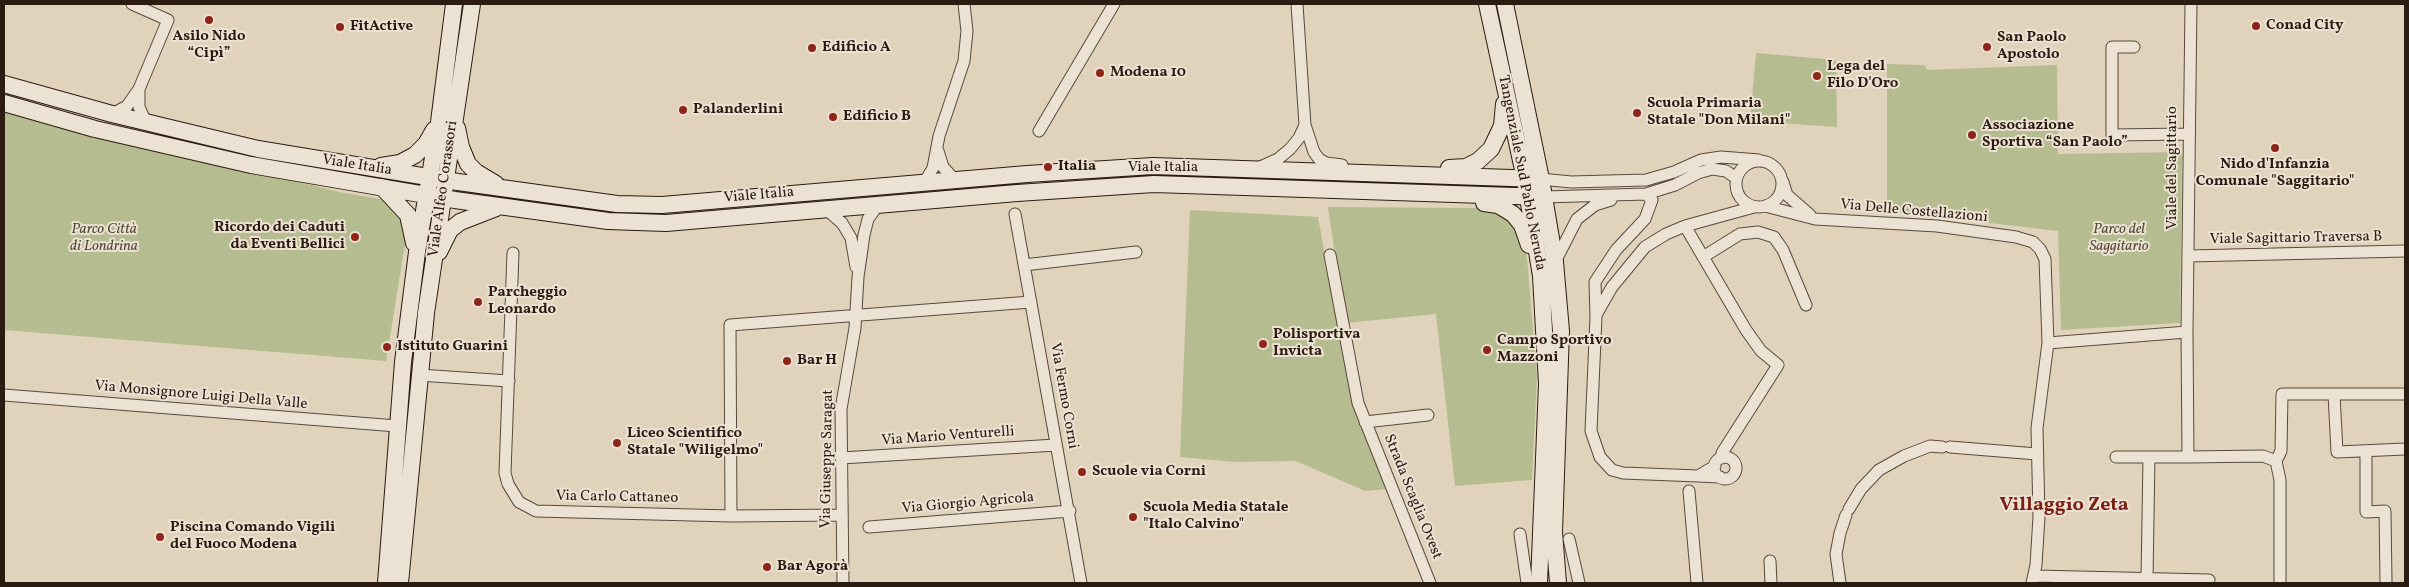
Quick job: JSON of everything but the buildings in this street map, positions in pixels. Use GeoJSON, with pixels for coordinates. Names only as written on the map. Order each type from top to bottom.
{"type":"FeatureCollection","features":[{"type":"Feature","properties":{"kind":"main road","name":"Viale Alfeo Corassori"},"geometry":{"type":"LineString","coordinates":[[438,179],[439,122],[454,4]]}},
{"type":"Feature","properties":{"kind":"main road","name":"Viale Alfeo Corassori"},"geometry":{"type":"LineString","coordinates":[[386,583],[397,426],[417,252],[435,196],[457,105],[472,4]]}},
{"type":"Feature","properties":{"kind":"main road","name":"Tangenziale Sud Pablo Neruda"},"geometry":{"type":"LineString","coordinates":[[1487,4],[1504,84],[1533,179]]}},
{"type":"Feature","properties":{"kind":"main road","name":"Tangenziale Sud Pablo Neruda"},"geometry":{"type":"LineString","coordinates":[[1505,4],[1536,197],[1541,276],[1547,384],[1539,583]]}},
{"type":"Feature","properties":{"kind":"main road","name":"Viale Italia"},"geometry":{"type":"LineString","coordinates":[[4,84],[112,114],[258,149],[438,179],[617,204],[662,205],[955,180],[1153,166],[1533,179]]}},
{"type":"Feature","properties":{"kind":"main road"},"geometry":{"type":"LineString","coordinates":[[1413,174],[1423,168],[1466,166],[1485,156],[1499,136],[1502,126],[1504,84]]}},
{"type":"Feature","properties":{"kind":"main road","name":"Viale Italia"},"geometry":{"type":"LineString","coordinates":[[4,103],[94,129],[251,165],[500,207],[608,221],[666,223],[1154,184],[1382,192]]}},
{"type":"Feature","properties":{"kind":"main road"},"geometry":{"type":"LineString","coordinates":[[457,105],[458,130],[468,164],[482,176],[505,189]]}},
{"type":"Feature","properties":{"kind":"main road"},"geometry":{"type":"LineString","coordinates":[[368,168],[400,163],[416,155],[426,144],[439,122]]}},
{"type":"Feature","properties":{"kind":"main road"},"geometry":{"type":"LineString","coordinates":[[382,187],[408,215],[412,222],[412,238],[417,252]]}},
{"type":"Feature","properties":{"kind":"main road"},"geometry":{"type":"LineString","coordinates":[[1382,192],[1536,197]]}},
{"type":"Feature","properties":{"kind":"main road"},"geometry":{"type":"LineString","coordinates":[[1382,192],[1424,200],[1498,205],[1512,214],[1522,225],[1541,276]]}},
{"type":"Feature","properties":{"kind":"main road","name":"Viale Alfeo Corassori"},"geometry":{"type":"LineString","coordinates":[[400,583],[419,375],[433,268],[435,196]]}},
{"type":"Feature","properties":{"kind":"main road","name":"Tangenziale Sud Pablo Neruda"},"geometry":{"type":"LineString","coordinates":[[1536,197],[1555,262],[1561,331],[1554,532],[1558,583]]}},
{"type":"Feature","properties":{"kind":"main road"},"geometry":{"type":"LineString","coordinates":[[433,268],[450,230],[460,222],[500,207]]}},
{"type":"Feature","properties":{"kind":"main road"},"geometry":{"type":"LineString","coordinates":[[403,362],[419,375]]}},
{"type":"Feature","properties":{"kind":"street"},"geometry":{"type":"LineString","coordinates":[[112,114],[127,106],[139,89],[168,20],[132,4]]}},
{"type":"Feature","properties":{"kind":"street"},"geometry":{"type":"LineString","coordinates":[[924,183],[933,168],[939,136],[964,61],[968,31],[964,4]]}},
{"type":"Feature","properties":{"kind":"street"},"geometry":{"type":"LineString","coordinates":[[1039,131],[1114,4]]}},
{"type":"Feature","properties":{"kind":"street"},"geometry":{"type":"LineString","coordinates":[[1297,4],[1305,125],[1314,152],[1326,164],[1369,166],[1382,173]]}},
{"type":"Feature","properties":{"kind":"street","name":"Viale del Sagittario"},"geometry":{"type":"LineString","coordinates":[[2188,457],[2186,332],[2191,4]]}},
{"type":"Feature","properties":{"kind":"street"},"geometry":{"type":"LineString","coordinates":[[2134,47],[2112,47],[2112,135],[2188,134]]}},
{"type":"Feature","properties":{"kind":"street"},"geometry":{"type":"LineString","coordinates":[[139,89],[139,107],[144,118],[158,125]]}},
{"type":"Feature","properties":{"kind":"street"},"geometry":{"type":"LineString","coordinates":[[1256,169],[1278,159],[1290,149],[1299,138],[1305,125]]}},
{"type":"Feature","properties":{"kind":"street"},"geometry":{"type":"LineString","coordinates":[[937,149],[943,167],[955,180]]}},
{"type":"Feature","properties":{"kind":"street"},"geometry":{"type":"LineString","coordinates":[[1533,179],[1571,182],[1638,180],[1674,172],[1701,160],[1721,157],[1758,160],[1772,164],[1781,175],[1787,195],[1795,204],[1815,219]]}},
{"type":"Feature","properties":{"kind":"street"},"geometry":{"type":"LineString","coordinates":[[1758,160],[1745,165],[1736,178],[1738,194],[1748,204],[1760,207],[1771,204],[1780,194],[1782,188],[1781,175]]}},
{"type":"Feature","properties":{"kind":"street"},"geometry":{"type":"LineString","coordinates":[[1536,197],[1646,194],[1675,186],[1698,172],[1712,168],[1726,171],[1736,178]]}},
{"type":"Feature","properties":{"kind":"street","name":"Via Delle Costellazioni"},"geometry":{"type":"LineString","coordinates":[[1646,194],[1652,200],[1645,220],[1616,250],[1594,282],[1596,317],[1591,431],[1600,457],[1612,470],[1623,473],[1720,477]]}},
{"type":"Feature","properties":{"kind":"street","name":"Via Delle Costellazioni"},"geometry":{"type":"LineString","coordinates":[[1718,215],[1732,204],[1738,194]]}},
{"type":"Feature","properties":{"kind":"street"},"geometry":{"type":"LineString","coordinates":[[1555,262],[1578,219],[1595,205],[1623,196]]}},
{"type":"Feature","properties":{"kind":"street","name":"Via Giuseppe Saragat"},"geometry":{"type":"LineString","coordinates":[[843,583],[841,409],[857,317],[858,277],[868,219],[878,205]]}},
{"type":"Feature","properties":{"kind":"street","name":"Via Delle Costellazioni"},"geometry":{"type":"LineString","coordinates":[[1596,317],[1612,287],[1645,247],[1666,234],[1685,226],[1718,215],[1760,207],[1815,219],[1937,226],[2016,236],[2033,242],[2045,259],[2048,343],[2037,428],[2039,517],[2034,580]]}},
{"type":"Feature","properties":{"kind":"street","name":"Via Giuseppe Saragat"},"geometry":{"type":"LineString","coordinates":[[826,209],[842,223],[851,238],[858,277]]}},
{"type":"Feature","properties":{"kind":"street","name":"Via Fermo Corni"},"geometry":{"type":"LineString","coordinates":[[1015,214],[1056,445],[1070,511],[1081,583]]}},
{"type":"Feature","properties":{"kind":"street"},"geometry":{"type":"LineString","coordinates":[[1685,226],[1746,330],[1761,351],[1778,365],[1718,462],[1715,472],[1720,477],[1732,476],[1736,469],[1730,458],[1718,462],[1698,476]]}},
{"type":"Feature","properties":{"kind":"street"},"geometry":{"type":"LineString","coordinates":[[1703,257],[1740,234],[1758,232],[1774,237],[1783,250],[1806,306]]}},
{"type":"Feature","properties":{"kind":"street","name":"Viale Sagittario Traversa B"},"geometry":{"type":"LineString","coordinates":[[2188,256],[2405,251]]}},
{"type":"Feature","properties":{"kind":"street"},"geometry":{"type":"LineString","coordinates":[[1024,265],[1136,252]]}},
{"type":"Feature","properties":{"kind":"street","name":"Via Carlo Cattaneo"},"geometry":{"type":"LineString","coordinates":[[513,253],[505,474],[513,494],[528,509],[536,512],[732,516],[842,515]]}},
{"type":"Feature","properties":{"kind":"street","name":"Strada Scaglia Ovest"},"geometry":{"type":"LineString","coordinates":[[1330,255],[1356,395],[1430,583]]}},
{"type":"Feature","properties":{"kind":"street"},"geometry":{"type":"LineString","coordinates":[[732,516],[730,325],[857,317],[1031,302]]}},
{"type":"Feature","properties":{"kind":"street"},"geometry":{"type":"LineString","coordinates":[[2048,343],[2186,332]]}},
{"type":"Feature","properties":{"kind":"street"},"geometry":{"type":"LineString","coordinates":[[419,375],[509,381]]}},
{"type":"Feature","properties":{"kind":"street"},"geometry":{"type":"LineString","coordinates":[[2280,583],[2280,480],[2276,461],[2281,451],[2282,394],[2405,394]]}},
{"type":"Feature","properties":{"kind":"street"},"geometry":{"type":"LineString","coordinates":[[2334,394],[2337,452],[2405,449]]}},
{"type":"Feature","properties":{"kind":"street","name":"Via Monsignore Luigi Della Valle"},"geometry":{"type":"LineString","coordinates":[[4,395],[397,426]]}},
{"type":"Feature","properties":{"kind":"street","name":"Strada Scaglia Ovest"},"geometry":{"type":"LineString","coordinates":[[1366,422],[1428,415]]}},
{"type":"Feature","properties":{"kind":"street","name":"Via Mario Venturelli"},"geometry":{"type":"LineString","coordinates":[[841,458],[1056,445]]}},
{"type":"Feature","properties":{"kind":"street"},"geometry":{"type":"LineString","coordinates":[[1840,583],[1836,554],[1840,533],[1848,512],[1861,489],[1879,470],[1904,456],[1930,446],[2037,454]]}},
{"type":"Feature","properties":{"kind":"street"},"geometry":{"type":"LineString","coordinates":[[2366,451],[2366,512],[2385,511],[2386,583]]}},
{"type":"Feature","properties":{"kind":"street"},"geometry":{"type":"LineString","coordinates":[[2116,457],[2263,456],[2276,461]]}},
{"type":"Feature","properties":{"kind":"street"},"geometry":{"type":"LineString","coordinates":[[2147,579],[2150,457]]}},
{"type":"Feature","properties":{"kind":"street"},"geometry":{"type":"LineString","coordinates":[[1688,491],[1697,583]]}},
{"type":"Feature","properties":{"kind":"street","name":"Via Giorgio Agricola"},"geometry":{"type":"LineString","coordinates":[[869,527],[1070,511]]}},
{"type":"Feature","properties":{"kind":"street"},"geometry":{"type":"LineString","coordinates":[[1520,534],[1527,583]]}},
{"type":"Feature","properties":{"kind":"street"},"geometry":{"type":"LineString","coordinates":[[1568,539],[1579,583]]}},
{"type":"Feature","properties":{"kind":"street"},"geometry":{"type":"LineString","coordinates":[[1770,561],[1771,583]]}},
{"type":"Feature","properties":{"kind":"street"},"geometry":{"type":"LineString","coordinates":[[2034,580],[2209,580]]}},
{"type":"Feature","properties":{"kind":"green space"},"geometry":{"type":"Polygon","coordinates":[[[1756,53],[1836,60],[1837,127],[1750,121],[1756,53]]]}},
{"type":"Feature","properties":{"kind":"green space","name":"Parco del Saggitario"},"geometry":{"type":"Polygon","coordinates":[[[1887,64],[1925,65],[1927,70],[2057,65],[2058,154],[2182,152],[2180,323],[2061,330],[2058,231],[1887,211],[1887,64]]]}},
{"type":"Feature","properties":{"kind":"green space","name":"Parco Città di Londrina"},"geometry":{"type":"Polygon","coordinates":[[[4,108],[339,192],[386,200],[395,205],[407,232],[386,361],[4,330],[4,108]]]}},
{"type":"Feature","properties":{"kind":"green space","name":"Campo Sportivo Mazzoni"},"geometry":{"type":"Polygon","coordinates":[[[1328,207],[1489,209],[1514,223],[1524,243],[1527,258],[1537,377],[1532,480],[1455,486],[1436,314],[1345,323],[1328,207]]]}},
{"type":"Feature","properties":{"kind":"green space","name":"Polisportiva Invicta"},"geometry":{"type":"Polygon","coordinates":[[[1190,210],[1318,217],[1351,397],[1387,489],[1365,491],[1296,461],[1235,462],[1180,457],[1190,210]]]}},
{"type":"Feature","properties":{"kind":"place","name":"Asilo Nido “Cipì”"},"geometry":{"type":"Point","coordinates":[209,20]}},
{"type":"Feature","properties":{"kind":"place","name":"Conad City"},"geometry":{"type":"Point","coordinates":[2256,26]}},
{"type":"Feature","properties":{"kind":"place","name":"FitActive"},"geometry":{"type":"Point","coordinates":[340,27]}},
{"type":"Feature","properties":{"kind":"place","name":"San Paolo Apostolo"},"geometry":{"type":"Point","coordinates":[1987,47]}},
{"type":"Feature","properties":{"kind":"place","name":"Edificio A"},"geometry":{"type":"Point","coordinates":[812,48]}},
{"type":"Feature","properties":{"kind":"place","name":"Modena 10"},"geometry":{"type":"Point","coordinates":[1100,73]}},
{"type":"Feature","properties":{"kind":"place","name":"Lega del Filo D'Oro"},"geometry":{"type":"Point","coordinates":[1817,76]}},
{"type":"Feature","properties":{"kind":"place","name":"Palanderlini"},"geometry":{"type":"Point","coordinates":[683,110]}},
{"type":"Feature","properties":{"kind":"place","name":"Scuola Primaria Statale \"Don Milani\""},"geometry":{"type":"Point","coordinates":[1637,113]}},
{"type":"Feature","properties":{"kind":"place","name":"Edificio B"},"geometry":{"type":"Point","coordinates":[833,117]}},
{"type":"Feature","properties":{"kind":"place","name":"Associazione Sportiva “San Paolo”"},"geometry":{"type":"Point","coordinates":[1972,135]}},
{"type":"Feature","properties":{"kind":"place","name":"Nido d'Infanzia Comunale \"Saggitario\""},"geometry":{"type":"Point","coordinates":[2275,148]}},
{"type":"Feature","properties":{"kind":"place","name":"Italia"},"geometry":{"type":"Point","coordinates":[1048,167]}},
{"type":"Feature","properties":{"kind":"place","name":"Ricordo dei Caduti da Eventi Bellici"},"geometry":{"type":"Point","coordinates":[355,237]}},
{"type":"Feature","properties":{"kind":"place","name":"Parcheggio Leonardo"},"geometry":{"type":"Point","coordinates":[478,302]}},
{"type":"Feature","properties":{"kind":"place","name":"Polisportiva Invicta"},"geometry":{"type":"Point","coordinates":[1263,344]}},
{"type":"Feature","properties":{"kind":"place","name":"Istituto Guarini"},"geometry":{"type":"Point","coordinates":[387,347]}},
{"type":"Feature","properties":{"kind":"place","name":"Campo Sportivo Mazzoni"},"geometry":{"type":"Point","coordinates":[1487,350]}},
{"type":"Feature","properties":{"kind":"place","name":"Bar H"},"geometry":{"type":"Point","coordinates":[787,361]}},
{"type":"Feature","properties":{"kind":"place","name":"Liceo Scientifico Statale \"Wiligelmo\""},"geometry":{"type":"Point","coordinates":[617,443]}},
{"type":"Feature","properties":{"kind":"place","name":"Scuole via Corni"},"geometry":{"type":"Point","coordinates":[1082,472]}},
{"type":"Feature","properties":{"kind":"place","name":"Scuola Media Statale \"Italo Calvino\""},"geometry":{"type":"Point","coordinates":[1133,517]}},
{"type":"Feature","properties":{"kind":"place","name":"Piscina Comando Vigili del Fuoco Modena"},"geometry":{"type":"Point","coordinates":[160,537]}},
{"type":"Feature","properties":{"kind":"place","name":"Bar Agorà"},"geometry":{"type":"Point","coordinates":[767,567]}},
{"type":"Feature","properties":{"kind":"district","name":"Villaggio Zeta"},"geometry":{"type":"Point","coordinates":[2064,506]}}]}
